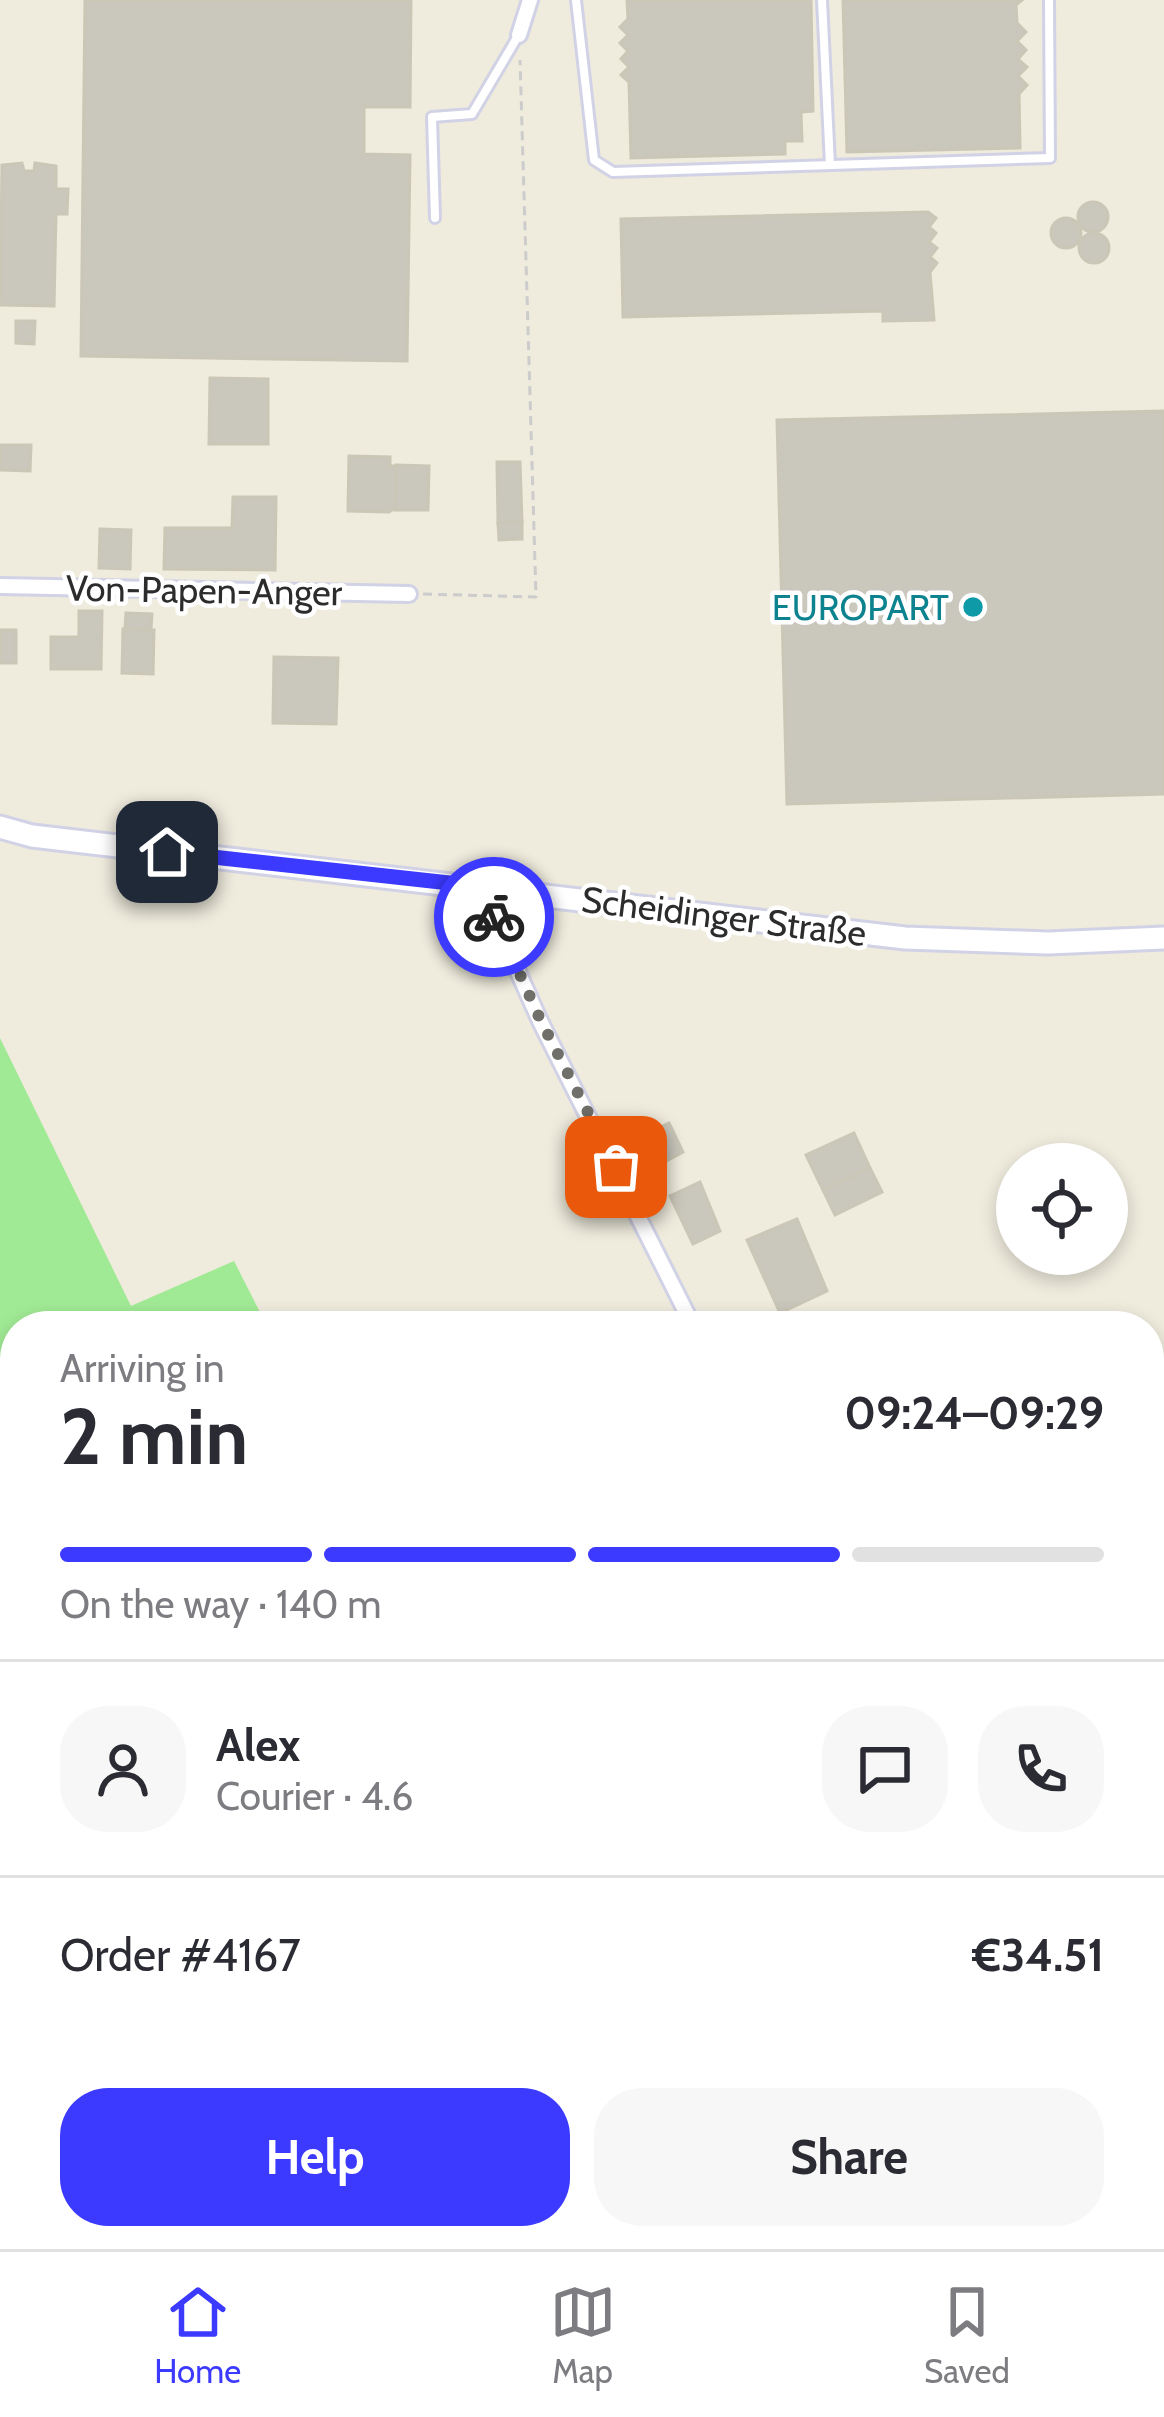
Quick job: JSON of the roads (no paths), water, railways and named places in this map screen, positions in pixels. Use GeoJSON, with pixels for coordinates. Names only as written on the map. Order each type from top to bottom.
{"type":"FeatureCollection","features":[{"type":"Feature","properties":{"kind":"main road","name":"Scheidinger Straße"},"geometry":{"type":"LineString","coordinates":[[0,827],[32,836],[905,938],[1048,943],[1164,938]]}},
{"type":"Feature","properties":{"kind":"street"},"geometry":{"type":"LineString","coordinates":[[519,34],[530,0]]}},
{"type":"Feature","properties":{"kind":"street","name":"Von-Papen-Anger"},"geometry":{"type":"LineString","coordinates":[[0,586],[409,593]]}},
{"type":"Feature","properties":{"kind":"street"},"geometry":{"type":"LineString","coordinates":[[486,887],[494,918],[541,1021],[686,1311]]}},
{"type":"Feature","properties":{"kind":"lane"},"geometry":{"type":"LineString","coordinates":[[576,0],[578,54],[594,160],[613,172],[1050,158],[1049,0]]}},
{"type":"Feature","properties":{"kind":"lane"},"geometry":{"type":"LineString","coordinates":[[822,0],[830,165]]}},
{"type":"Feature","properties":{"kind":"lane"},"geometry":{"type":"LineString","coordinates":[[435,218],[432,117],[472,114],[519,34]]}},
{"type":"Feature","properties":{"kind":"place","name":"EUROPART"},"geometry":{"type":"Point","coordinates":[973,607]}}]}
